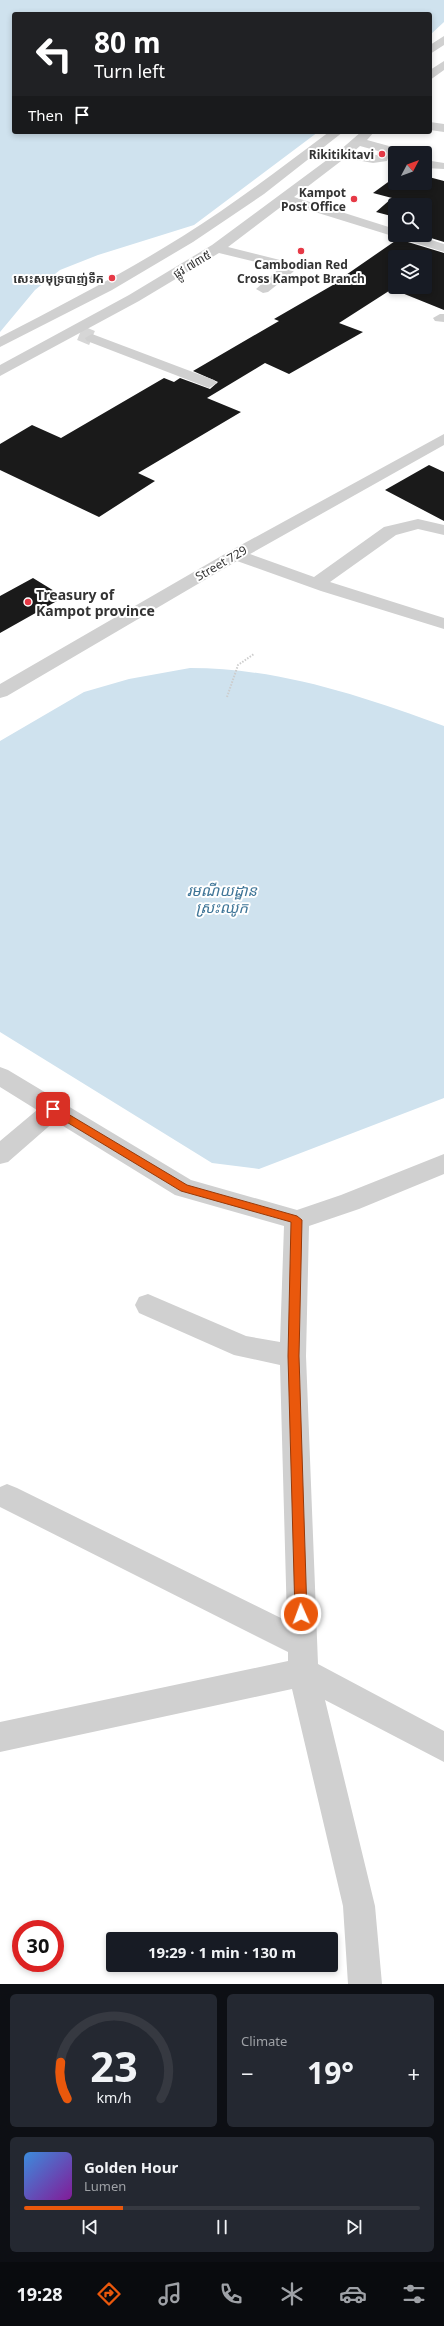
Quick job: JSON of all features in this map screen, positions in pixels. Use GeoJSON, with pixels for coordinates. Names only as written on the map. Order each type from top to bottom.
{"type":"FeatureCollection","features":[{"type":"Feature","properties":{"kind":"street"},"geometry":{"type":"LineString","coordinates":[[432,49],[444,39]]}},
{"type":"Feature","properties":{"kind":"street"},"geometry":{"type":"LineString","coordinates":[[432,75],[443,67]]}},
{"type":"Feature","properties":{"kind":"street"},"geometry":{"type":"LineString","coordinates":[[432,126],[444,128]]}},
{"type":"Feature","properties":{"kind":"street"},"geometry":{"type":"LineString","coordinates":[[0,343],[107,287],[188,239],[259,191],[334,134]]}},
{"type":"Feature","properties":{"kind":"street"},"geometry":{"type":"LineString","coordinates":[[363,136],[385,148],[388,156]]}},
{"type":"Feature","properties":{"kind":"street","name":"ផ្លូវ ៧៣៥"},"geometry":{"type":"LineString","coordinates":[[0,371],[81,334],[134,298],[218,248],[343,154],[363,136]]}},
{"type":"Feature","properties":{"kind":"street"},"geometry":{"type":"LineString","coordinates":[[343,154],[373,159],[388,159]]}},
{"type":"Feature","properties":{"kind":"street"},"geometry":{"type":"LineString","coordinates":[[432,165],[441,166]]}},
{"type":"Feature","properties":{"kind":"street"},"geometry":{"type":"LineString","coordinates":[[284,198],[388,231]]}},
{"type":"Feature","properties":{"kind":"street"},"geometry":{"type":"LineString","coordinates":[[425,242],[444,248]]}},
{"type":"Feature","properties":{"kind":"street"},"geometry":{"type":"LineString","coordinates":[[218,248],[287,266],[288,269],[263,289]]}},
{"type":"Feature","properties":{"kind":"street"},"geometry":{"type":"LineString","coordinates":[[81,334],[209,383]]}},
{"type":"Feature","properties":{"kind":"street","name":"Street 729"},"geometry":{"type":"LineString","coordinates":[[0,692],[236,555],[444,439]]}},
{"type":"Feature","properties":{"kind":"street"},"geometry":{"type":"LineString","coordinates":[[317,583],[390,531],[418,524],[444,530]]}},
{"type":"Feature","properties":{"kind":"street"},"geometry":{"type":"LineString","coordinates":[[236,555],[444,624]]}},
{"type":"Feature","properties":{"kind":"street"},"geometry":{"type":"LineString","coordinates":[[0,1076],[184,1188],[297,1220],[350,1202],[444,1164]]}},
{"type":"Feature","properties":{"kind":"street"},"geometry":{"type":"LineString","coordinates":[[0,1155],[53,1109]]}},
{"type":"Feature","properties":{"kind":"street"},"geometry":{"type":"LineString","coordinates":[[297,1220],[293,1356],[303,1658],[359,1906],[365,1984]]}},
{"type":"Feature","properties":{"kind":"street"},"geometry":{"type":"LineString","coordinates":[[148,1305],[243,1347],[293,1356]]}},
{"type":"Feature","properties":{"kind":"street"},"geometry":{"type":"LineString","coordinates":[[7,1497],[303,1658],[444,1747]]}},
{"type":"Feature","properties":{"kind":"street"},"geometry":{"type":"LineString","coordinates":[[0,1737],[303,1658]]}},
{"type":"Feature","properties":{"kind":"path"},"geometry":{"type":"LineString","coordinates":[[227,697],[238,665],[254,654]]}},
{"type":"Feature","properties":{"kind":"water"},"geometry":{"type":"Polygon","coordinates":[[[0,0],[444,0],[444,22],[432,33],[432,12],[12,12],[12,134],[315,134],[194,225],[98,255],[60,270],[35,290],[0,332],[0,0]]]}},
{"type":"Feature","properties":{"kind":"water","name":"រមណីយដ្ឋាន ស្រះឈូក"},"geometry":{"type":"Polygon","coordinates":[[[190,668],[223,669],[288,678],[351,694],[444,726],[444,1098],[259,1169],[212,1163],[0,1032],[0,741],[84,692],[129,679],[190,668]]]}},
{"type":"Feature","properties":{"kind":"building"},"geometry":{"type":"Polygon","coordinates":[[[432,178],[444,181],[444,242],[432,238],[432,198],[392,198],[373,193],[388,182],[388,190],[432,190],[432,178]]]}},
{"type":"Feature","properties":{"kind":"building"},"geometry":{"type":"Polygon","coordinates":[[[388,202],[388,215],[376,212],[388,202]]]}},
{"type":"Feature","properties":{"kind":"building"},"geometry":{"type":"Polygon","coordinates":[[[394,242],[408,242],[444,253],[444,310],[404,294],[432,294],[432,250],[388,250],[388,292],[339,323],[363,332],[289,374],[265,363],[207,398],[241,412],[138,473],[155,481],[99,517],[0,470],[0,444],[32,425],[61,438],[164,378],[174,382],[180,378],[210,389],[218,382],[193,371],[279,321],[274,319],[345,278],[343,277],[394,242]]]}},
{"type":"Feature","properties":{"kind":"building"},"geometry":{"type":"Polygon","coordinates":[[[429,465],[444,472],[444,521],[385,490],[429,465]]]}},
{"type":"Feature","properties":{"kind":"building","name":"Treasury of Kampot province"},"geometry":{"type":"Polygon","coordinates":[[[33,578],[64,597],[0,633],[0,596],[33,578]]]}},
{"type":"Feature","properties":{"kind":"tunnel"},"geometry":{"type":"LineString","coordinates":[[80,333],[92,338]]}},
{"type":"Feature","properties":{"kind":"place","name":"Rikitikitavi"},"geometry":{"type":"Point","coordinates":[382,154]}},
{"type":"Feature","properties":{"kind":"place","name":"Kampot Post Office"},"geometry":{"type":"Point","coordinates":[354,199]}},
{"type":"Feature","properties":{"kind":"place","name":"Cambodian Red Cross Kampot Branch"},"geometry":{"type":"Point","coordinates":[301,251]}},
{"type":"Feature","properties":{"kind":"place","name":"សេះសមុទ្របាញ់ទឹក"},"geometry":{"type":"Point","coordinates":[112,278]}},
{"type":"Feature","properties":{"kind":"place","name":"Treasury of Kampot province"},"geometry":{"type":"Point","coordinates":[28,602]}},
{"type":"Feature","properties":{"kind":"route"},"geometry":{"type":"LineString","coordinates":[[53,1109],[184,1188],[297,1220],[293,1356],[301,1614]]}}]}
